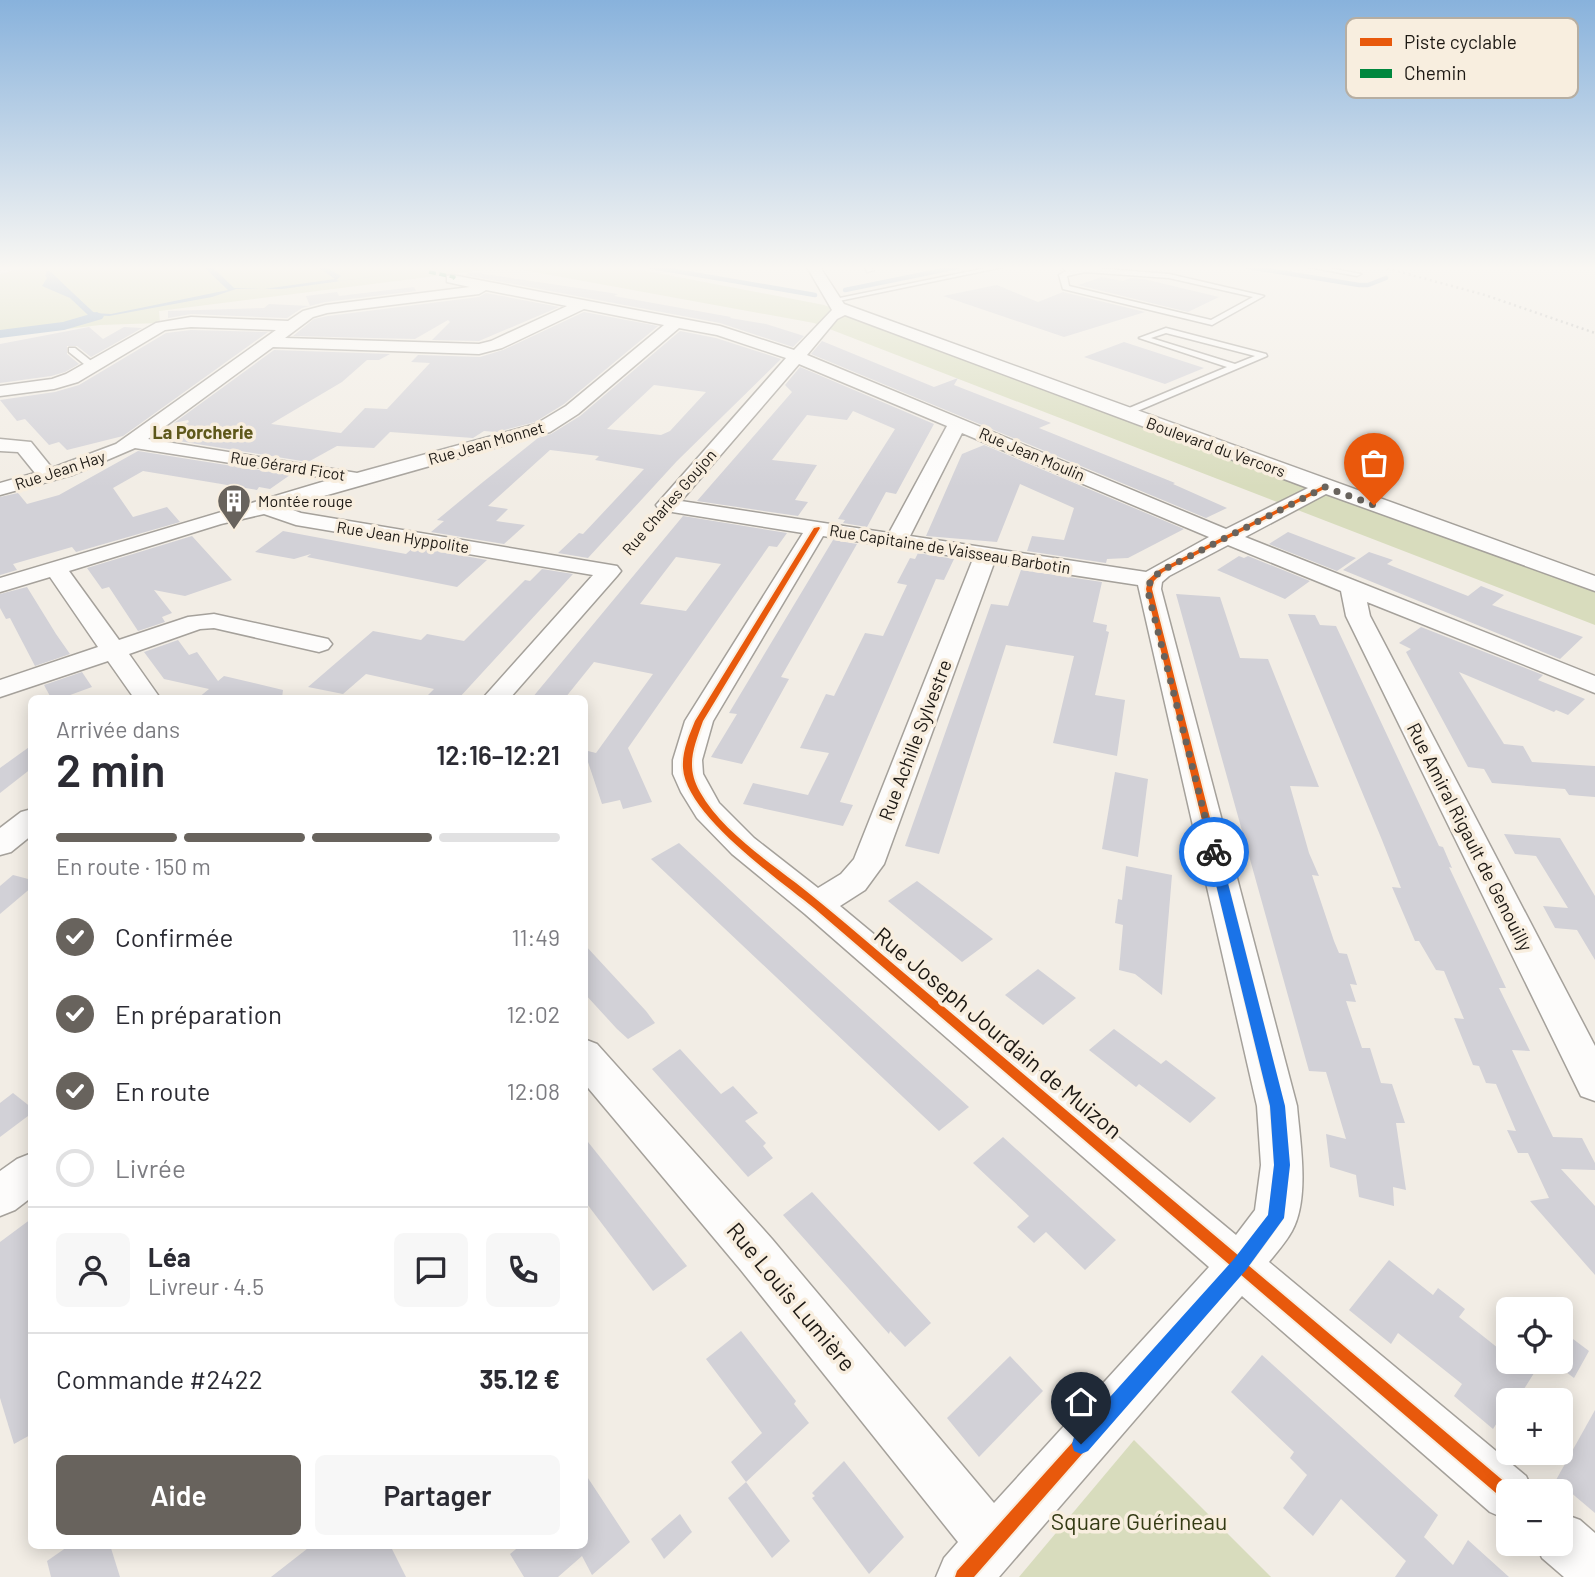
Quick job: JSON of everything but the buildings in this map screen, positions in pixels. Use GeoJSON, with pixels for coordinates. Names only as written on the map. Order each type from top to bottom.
{"type":"FeatureCollection","features":[{"type":"Feature","properties":{"kind":"street"},"geometry":{"type":"LineString","coordinates":[[0,391],[54,384],[72,378],[136,341]]}},
{"type":"Feature","properties":{"kind":"street"},"geometry":{"type":"LineString","coordinates":[[268,342],[479,349],[505,341]]}},
{"type":"Feature","properties":{"kind":"street","name":"Rue Jean Monnet"},"geometry":{"type":"LineString","coordinates":[[266,507],[301,494],[532,432],[554,423],[654,341]]}},
{"type":"Feature","properties":{"kind":"street","name":"Rue Jean Moulin"},"geometry":{"type":"LineString","coordinates":[[753,341],[797,356],[1227,537],[1595,685]]}},
{"type":"Feature","properties":{"kind":"street","name":"Rue Charles Goujon"},"geometry":{"type":"LineString","coordinates":[[666,505],[810,341]]}},
{"type":"Feature","properties":{"kind":"street","name":"Boulevard du Vercors"},"geometry":{"type":"LineString","coordinates":[[939,341],[1125,413],[1595,584]]}},
{"type":"Feature","properties":{"kind":"street","name":"Rue Jean Hay"},"geometry":{"type":"LineString","coordinates":[[0,489],[48,476],[123,449],[268,342]]}},
{"type":"Feature","properties":{"kind":"street"},"geometry":{"type":"LineString","coordinates":[[896,541],[958,423]]}},
{"type":"Feature","properties":{"kind":"street","name":"Rue Gérard Ficot"},"geometry":{"type":"LineString","coordinates":[[132,442],[362,477]]}},
{"type":"Feature","properties":{"kind":"street"},"geometry":{"type":"LineString","coordinates":[[0,445],[24,446],[48,476]]}},
{"type":"Feature","properties":{"kind":"street"},"geometry":{"type":"LineString","coordinates":[[978,1560],[1240,1265],[1276,1218],[1282,1165],[1277,1106],[1149,596],[1150,580],[1161,571],[1325,487]]}},
{"type":"Feature","properties":{"kind":"street","name":"Rue Capitaine de Vaisseau Barbotin"},"geometry":{"type":"LineString","coordinates":[[666,505],[1150,580]]}},
{"type":"Feature","properties":{"kind":"street"},"geometry":{"type":"LineString","coordinates":[[0,585],[215,519],[266,507]]}},
{"type":"Feature","properties":{"kind":"street","name":"Rue Jean Hyppolite"},"geometry":{"type":"LineString","coordinates":[[266,507],[296,519],[608,571]]}},
{"type":"Feature","properties":{"kind":"street","name":"Rue Joseph Jourdain de Muizon"},"geometry":{"type":"LineString","coordinates":[[817,528],[699,721],[688,752],[688,774],[701,803],[726,830],[1496,1484]]}},
{"type":"Feature","properties":{"kind":"street","name":"Rue Achille Sylvestre"},"geometry":{"type":"LineString","coordinates":[[817,905],[853,882],[868,864],[986,554]]}},
{"type":"Feature","properties":{"kind":"street"},"geometry":{"type":"LineString","coordinates":[[55,568],[145,695]]}},
{"type":"Feature","properties":{"kind":"street","name":"Rue Charles Goujon"},"geometry":{"type":"LineString","coordinates":[[498,695],[608,571]]}},
{"type":"Feature","properties":{"kind":"street","name":"Rue Amiral Rigault de Genouilly"},"geometry":{"type":"LineString","coordinates":[[1352,587],[1358,616],[1595,1084]]}},
{"type":"Feature","properties":{"kind":"street"},"geometry":{"type":"LineString","coordinates":[[0,689],[178,626],[214,621],[319,644]]}},
{"type":"Feature","properties":{"kind":"street"},"geometry":{"type":"LineString","coordinates":[[0,844],[28,821]]}},
{"type":"Feature","properties":{"kind":"street","name":"Rue Louis Lumière"},"geometry":{"type":"LineString","coordinates":[[588,1060],[756,1254],[978,1560]]}},
{"type":"Feature","properties":{"kind":"street"},"geometry":{"type":"LineString","coordinates":[[0,1196],[28,1175]]}},
{"type":"Feature","properties":{"kind":"street"},"geometry":{"type":"LineString","coordinates":[[1573,1549],[1595,1568]]}},
{"type":"Feature","properties":{"kind":"lane"},"geometry":{"type":"LineString","coordinates":[[1151,341],[1235,367]]}},
{"type":"Feature","properties":{"kind":"lane"},"geometry":{"type":"LineString","coordinates":[[1125,413],[1263,356],[1206,341]]}},
{"type":"Feature","properties":{"kind":"lane"},"geometry":{"type":"LineString","coordinates":[[1185,352],[1211,342]]}},
{"type":"Feature","properties":{"kind":"lane"},"geometry":{"type":"LineString","coordinates":[[72,350],[92,366]]}},
{"type":"Feature","properties":{"kind":"green space"},"geometry":{"type":"Polygon","coordinates":[[[859,341],[920,341],[1595,590],[1595,625],[859,341]]]}},
{"type":"Feature","properties":{"kind":"green space","name":"Square Guérineau"},"geometry":{"type":"Polygon","coordinates":[[[1134,1440],[1271,1577],[1019,1577],[1134,1440]]]}},
{"type":"Feature","properties":{"kind":"cycle path"},"geometry":{"type":"LineString","coordinates":[[963,1577],[1240,1265],[1276,1218],[1282,1165],[1277,1106],[1149,589],[1151,580],[1161,571],[1325,487]]}},
{"type":"Feature","properties":{"kind":"cycle path"},"geometry":{"type":"LineString","coordinates":[[817,528],[699,721],[687,760],[688,774],[695,792],[708,810],[743,846],[817,905],[1496,1484]]}},
{"type":"Feature","properties":{"kind":"way so far"},"geometry":{"type":"LineString","coordinates":[[1214,852],[1149,596],[1150,580],[1161,571],[1325,487],[1374,505]]}},
{"type":"Feature","properties":{"kind":"place","name":"Montée rouge"},"geometry":{"type":"Point","coordinates":[234,531]}},
{"type":"Feature","properties":{"kind":"district","name":"La Porcherie"},"geometry":{"type":"Point","coordinates":[203,433]}},
{"type":"Feature","properties":{"kind":"route"},"geometry":{"type":"LineString","coordinates":[[1081,1444],[1240,1265],[1276,1218],[1282,1165],[1277,1106],[1214,852]]}}]}
